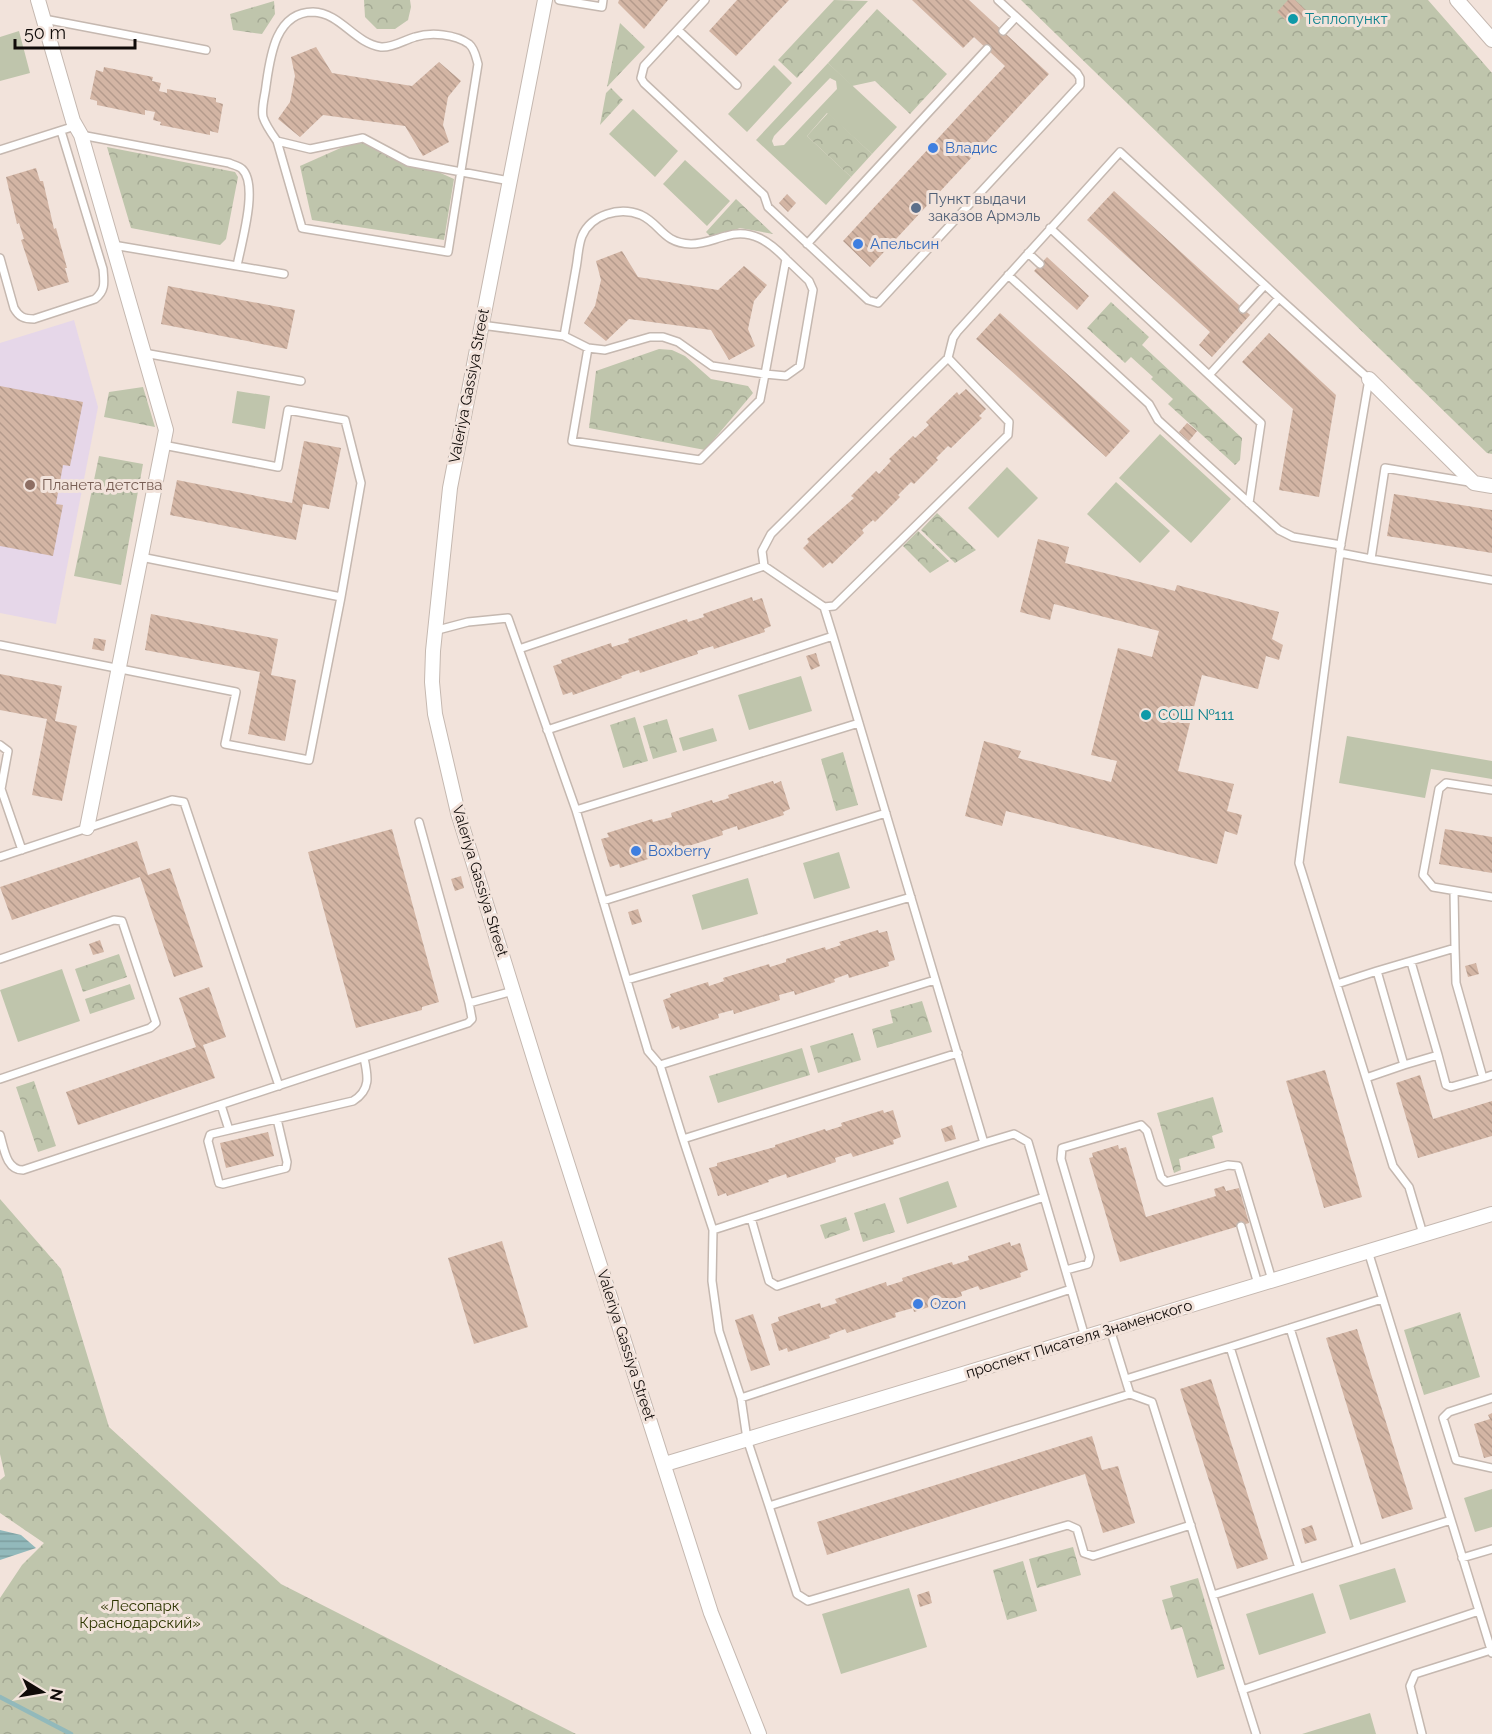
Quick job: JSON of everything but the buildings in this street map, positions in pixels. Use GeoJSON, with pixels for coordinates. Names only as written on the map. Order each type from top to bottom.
{"type":"FeatureCollection","features":[{"type":"Feature","properties":{"kind":"street"},"geometry":{"type":"LineString","coordinates":[[38,0],[72,131],[113,245],[166,430],[87,828]]}},
{"type":"Feature","properties":{"kind":"street","name":"Valeriya Gassiya Street"},"geometry":{"type":"LineString","coordinates":[[545,0],[450,488],[434,631],[432,682],[435,714],[458,813],[513,991],[711,1613],[759,1734]]}},
{"type":"Feature","properties":{"kind":"street"},"geometry":{"type":"LineString","coordinates":[[1457,0],[1492,40]]}},
{"type":"Feature","properties":{"kind":"street"},"geometry":{"type":"LineString","coordinates":[[1369,379],[1474,483],[1492,486]]}},
{"type":"Feature","properties":{"kind":"street","name":"проспект Писателя Знаменского"},"geometry":{"type":"LineString","coordinates":[[665,1464],[1492,1214]]}},
{"type":"Feature","properties":{"kind":"lane"},"geometry":{"type":"LineString","coordinates":[[559,0],[602,8],[603,0]]}},
{"type":"Feature","properties":{"kind":"lane"},"geometry":{"type":"LineString","coordinates":[[705,0],[644,66],[641,78],[764,195],[768,207],[868,300],[878,303],[1080,86],[1077,73],[998,0]]}},
{"type":"Feature","properties":{"kind":"lane"},"geometry":{"type":"LineString","coordinates":[[312,12],[329,15],[362,42],[372,45],[394,46],[418,36],[442,35],[470,45],[478,64],[448,252],[302,228],[277,141],[263,118],[262,110],[276,39],[292,20],[312,12]]}},
{"type":"Feature","properties":{"kind":"lane"},"geometry":{"type":"LineString","coordinates":[[1003,31],[1016,17]]}},
{"type":"Feature","properties":{"kind":"lane"},"geometry":{"type":"LineString","coordinates":[[44,19],[206,50]]}},
{"type":"Feature","properties":{"kind":"lane"},"geometry":{"type":"LineString","coordinates":[[678,30],[737,85]]}},
{"type":"Feature","properties":{"kind":"lane"},"geometry":{"type":"LineString","coordinates":[[807,244],[987,49]]}},
{"type":"Feature","properties":{"kind":"lane"},"geometry":{"type":"LineString","coordinates":[[0,258],[14,308],[17,314],[25,319],[34,319],[95,299],[101,294],[105,285],[103,269],[72,131]]}},
{"type":"Feature","properties":{"kind":"lane"},"geometry":{"type":"LineString","coordinates":[[0,150],[72,131],[229,163],[242,168],[248,178],[250,193],[237,266]]}},
{"type":"Feature","properties":{"kind":"lane"},"geometry":{"type":"LineString","coordinates":[[277,141],[310,148],[363,138],[408,162],[510,181]]}},
{"type":"Feature","properties":{"kind":"lane"},"geometry":{"type":"LineString","coordinates":[[984,1143],[824,607],[764,566],[762,551],[771,534],[948,358],[957,332],[1120,152],[1369,379],[1341,545],[1299,863],[1393,1166],[1409,1187],[1423,1234]]}},
{"type":"Feature","properties":{"kind":"lane"},"geometry":{"type":"LineString","coordinates":[[481,325],[564,336],[588,348],[605,350],[650,337],[663,337],[678,342],[712,366],[786,376],[800,366],[813,290],[810,281],[764,239],[747,234],[730,235],[700,244],[683,243],[664,236],[642,216],[628,212],[602,216],[591,223],[582,237],[564,336]]}},
{"type":"Feature","properties":{"kind":"lane"},"geometry":{"type":"LineString","coordinates":[[1050,228],[1261,423],[1249,503]]}},
{"type":"Feature","properties":{"kind":"lane"},"geometry":{"type":"LineString","coordinates":[[113,245],[284,274]]}},
{"type":"Feature","properties":{"kind":"lane"},"geometry":{"type":"LineString","coordinates":[[1028,253],[1040,264]]}},
{"type":"Feature","properties":{"kind":"lane"},"geometry":{"type":"LineString","coordinates":[[588,348],[572,441],[700,460],[760,400],[786,260]]}},
{"type":"Feature","properties":{"kind":"lane"},"geometry":{"type":"LineString","coordinates":[[1008,275],[1149,404],[1158,420],[1285,534],[1341,545]]}},
{"type":"Feature","properties":{"kind":"lane"},"geometry":{"type":"LineString","coordinates":[[1243,309],[1265,285]]}},
{"type":"Feature","properties":{"kind":"lane"},"geometry":{"type":"LineString","coordinates":[[1210,374],[1280,298]]}},
{"type":"Feature","properties":{"kind":"lane"},"geometry":{"type":"LineString","coordinates":[[143,353],[301,381]]}},
{"type":"Feature","properties":{"kind":"lane"},"geometry":{"type":"LineString","coordinates":[[824,607],[834,606],[1008,435],[1010,422],[948,358]]}},
{"type":"Feature","properties":{"kind":"lane"},"geometry":{"type":"LineString","coordinates":[[0,645],[236,692],[225,744],[309,760],[361,483],[345,420],[288,410],[278,466],[163,445]]}},
{"type":"Feature","properties":{"kind":"lane"},"geometry":{"type":"LineString","coordinates":[[1371,559],[1385,468],[1474,483]]}},
{"type":"Feature","properties":{"kind":"lane"},"geometry":{"type":"LineString","coordinates":[[1340,553],[1492,580]]}},
{"type":"Feature","properties":{"kind":"lane"},"geometry":{"type":"LineString","coordinates":[[141,558],[341,597]]}},
{"type":"Feature","properties":{"kind":"lane"},"geometry":{"type":"LineString","coordinates":[[519,649],[764,566]]}},
{"type":"Feature","properties":{"kind":"lane"},"geometry":{"type":"LineString","coordinates":[[434,631],[468,622],[508,618],[576,810],[648,1051],[660,1065],[713,1230],[712,1281],[720,1331],[741,1398],[747,1439],[797,1594],[808,1601],[1068,1525],[1077,1529],[1084,1553],[1093,1556],[1191,1525]]}},
{"type":"Feature","properties":{"kind":"lane"},"geometry":{"type":"LineString","coordinates":[[547,730],[833,636]]}},
{"type":"Feature","properties":{"kind":"lane"},"geometry":{"type":"LineString","coordinates":[[576,810],[859,723]]}},
{"type":"Feature","properties":{"kind":"lane"},"geometry":{"type":"LineString","coordinates":[[0,745],[9,751],[2,789],[22,850]]}},
{"type":"Feature","properties":{"kind":"lane"},"geometry":{"type":"LineString","coordinates":[[1492,790],[1446,783],[1438,789],[1423,875],[1433,887],[1492,897]]}},
{"type":"Feature","properties":{"kind":"lane"},"geometry":{"type":"LineString","coordinates":[[0,857],[172,800],[184,802],[279,1086]]}},
{"type":"Feature","properties":{"kind":"lane"},"geometry":{"type":"LineString","coordinates":[[603,901],[885,813]]}},
{"type":"Feature","properties":{"kind":"lane"},"geometry":{"type":"LineString","coordinates":[[0,1135],[9,1164],[17,1170],[23,1170],[471,1022],[469,1003],[419,822]]}},
{"type":"Feature","properties":{"kind":"lane"},"geometry":{"type":"LineString","coordinates":[[1454,891],[1456,982],[1483,1078]]}},
{"type":"Feature","properties":{"kind":"lane"},"geometry":{"type":"LineString","coordinates":[[627,980],[911,897]]}},
{"type":"Feature","properties":{"kind":"lane"},"geometry":{"type":"LineString","coordinates":[[0,959],[114,920],[122,921],[156,1023],[150,1028],[0,1079]]}},
{"type":"Feature","properties":{"kind":"lane"},"geometry":{"type":"LineString","coordinates":[[1337,984],[1455,948]]}},
{"type":"Feature","properties":{"kind":"lane"},"geometry":{"type":"LineString","coordinates":[[1412,962],[1446,1085],[1450,1087],[1492,1075]]}},
{"type":"Feature","properties":{"kind":"lane"},"geometry":{"type":"LineString","coordinates":[[1377,971],[1404,1065]]}},
{"type":"Feature","properties":{"kind":"lane"},"geometry":{"type":"LineString","coordinates":[[660,1065],[935,980]]}},
{"type":"Feature","properties":{"kind":"lane"},"geometry":{"type":"LineString","coordinates":[[469,1003],[513,991]]}},
{"type":"Feature","properties":{"kind":"lane"},"geometry":{"type":"LineString","coordinates":[[683,1139],[958,1053]]}},
{"type":"Feature","properties":{"kind":"lane"},"geometry":{"type":"LineString","coordinates":[[1366,1078],[1438,1055]]}},
{"type":"Feature","properties":{"kind":"lane"},"geometry":{"type":"LineString","coordinates":[[277,1119],[287,1162],[286,1168],[220,1184],[217,1180],[208,1138],[229,1130],[353,1101],[361,1096],[366,1087],[368,1076],[364,1058]]}},
{"type":"Feature","properties":{"kind":"lane"},"geometry":{"type":"LineString","coordinates":[[221,1105],[229,1130]]}},
{"type":"Feature","properties":{"kind":"lane"},"geometry":{"type":"LineString","coordinates":[[1066,1270],[1088,1264],[1090,1257],[1061,1159],[1062,1148],[1141,1125],[1147,1131],[1161,1177],[1166,1182],[1228,1165],[1238,1166],[1265,1282]]}},
{"type":"Feature","properties":{"kind":"lane"},"geometry":{"type":"LineString","coordinates":[[713,1230],[1014,1134],[1028,1142],[1085,1337]]}},
{"type":"Feature","properties":{"kind":"lane"},"geometry":{"type":"LineString","coordinates":[[751,1218],[769,1281],[777,1286],[1044,1197]]}},
{"type":"Feature","properties":{"kind":"lane"},"geometry":{"type":"LineString","coordinates":[[1241,1226],[1265,1282]]}},
{"type":"Feature","properties":{"kind":"lane"},"geometry":{"type":"LineString","coordinates":[[1368,1251],[1491,1648],[1415,1674],[1410,1686],[1422,1734]]}},
{"type":"Feature","properties":{"kind":"lane"},"geometry":{"type":"LineString","coordinates":[[741,1398],[1071,1289]]}},
{"type":"Feature","properties":{"kind":"lane"},"geometry":{"type":"LineString","coordinates":[[1126,1380],[1382,1299]]}},
{"type":"Feature","properties":{"kind":"lane"},"geometry":{"type":"LineString","coordinates":[[1290,1328],[1358,1549]]}},
{"type":"Feature","properties":{"kind":"lane"},"geometry":{"type":"LineString","coordinates":[[1110,1329],[1130,1394]]}},
{"type":"Feature","properties":{"kind":"lane"},"geometry":{"type":"LineString","coordinates":[[1230,1347],[1299,1568]]}},
{"type":"Feature","properties":{"kind":"lane"},"geometry":{"type":"LineString","coordinates":[[769,1506],[1130,1394],[1152,1402],[1256,1734]]}},
{"type":"Feature","properties":{"kind":"lane"},"geometry":{"type":"LineString","coordinates":[[1492,1398],[1445,1413],[1443,1418],[1456,1460],[1492,1468]]}},
{"type":"Feature","properties":{"kind":"lane"},"geometry":{"type":"LineString","coordinates":[[1213,1595],[1451,1520]]}},
{"type":"Feature","properties":{"kind":"lane"},"geometry":{"type":"LineString","coordinates":[[1462,1558],[1492,1549]]}},
{"type":"Feature","properties":{"kind":"lane"},"geometry":{"type":"LineString","coordinates":[[1242,1690],[1479,1611]]}},
{"type":"Feature","properties":{"kind":"shaded area"},"geometry":{"type":"Polygon","coordinates":[[[74,320],[98,407],[56,624],[0,613],[0,343],[74,320]]]}},
{"type":"Feature","properties":{"kind":"green space"},"geometry":{"type":"Polygon","coordinates":[[[364,0],[410,0],[408,20],[395,29],[377,29],[365,17],[364,0]]]}},
{"type":"Feature","properties":{"kind":"green space"},"geometry":{"type":"Polygon","coordinates":[[[834,0],[868,1],[797,78],[778,60],[834,0]]]}},
{"type":"Feature","properties":{"kind":"green space"},"geometry":{"type":"Polygon","coordinates":[[[1021,0],[1428,0],[1492,73],[1492,454],[1487,453],[1021,0]]]}},
{"type":"Feature","properties":{"kind":"green space"},"geometry":{"type":"Polygon","coordinates":[[[274,1],[275,14],[262,34],[233,30],[230,14],[274,1]]]}},
{"type":"Feature","properties":{"kind":"green space"},"geometry":{"type":"Polygon","coordinates":[[[877,9],[947,74],[910,114],[875,81],[852,86],[828,63],[877,9]]]}},
{"type":"Feature","properties":{"kind":"green space"},"geometry":{"type":"Polygon","coordinates":[[[620,23],[645,47],[607,87],[620,23]]]}},
{"type":"Feature","properties":{"kind":"green space"},"geometry":{"type":"Polygon","coordinates":[[[19,31],[30,73],[0,81],[0,37],[19,31]]]}},
{"type":"Feature","properties":{"kind":"green space"},"geometry":{"type":"Polygon","coordinates":[[[828,63],[897,127],[872,154],[827,113],[807,136],[851,177],[826,205],[756,140],[828,63]],[[830,78],[774,136],[772,141],[774,146],[784,145],[837,89],[836,81],[830,78]]]}},
{"type":"Feature","properties":{"kind":"green space"},"geometry":{"type":"Polygon","coordinates":[[[774,65],[792,83],[747,132],[728,114],[774,65]]]}},
{"type":"Feature","properties":{"kind":"green space"},"geometry":{"type":"Polygon","coordinates":[[[611,88],[623,100],[600,125],[606,93],[611,88]]]}},
{"type":"Feature","properties":{"kind":"green space"},"geometry":{"type":"Polygon","coordinates":[[[633,109],[678,151],[655,177],[609,134],[633,109]]]}},
{"type":"Feature","properties":{"kind":"green space"},"geometry":{"type":"Polygon","coordinates":[[[828,113],[872,154],[851,177],[807,136],[828,113]]]}},
{"type":"Feature","properties":{"kind":"green space"},"geometry":{"type":"Polygon","coordinates":[[[363,138],[454,179],[444,240],[312,220],[300,166],[363,138]]]}},
{"type":"Feature","properties":{"kind":"green space"},"geometry":{"type":"Polygon","coordinates":[[[107,147],[235,172],[238,177],[226,239],[220,245],[131,228],[107,147]]]}},
{"type":"Feature","properties":{"kind":"green space"},"geometry":{"type":"Polygon","coordinates":[[[685,160],[730,201],[707,226],[663,184],[685,160]]]}},
{"type":"Feature","properties":{"kind":"green space"},"geometry":{"type":"Polygon","coordinates":[[[736,199],[773,234],[740,228],[712,238],[706,232],[736,199]]]}},
{"type":"Feature","properties":{"kind":"green space"},"geometry":{"type":"Polygon","coordinates":[[[1111,302],[1149,337],[1142,345],[1242,438],[1240,460],[1235,465],[1168,404],[1173,399],[1151,379],[1153,377],[1131,357],[1125,363],[1087,328],[1111,302]]]}},
{"type":"Feature","properties":{"kind":"green space"},"geometry":{"type":"Polygon","coordinates":[[[659,349],[672,350],[685,356],[711,379],[748,386],[753,393],[705,450],[589,428],[596,371],[659,349]]]}},
{"type":"Feature","properties":{"kind":"green space"},"geometry":{"type":"Polygon","coordinates":[[[143,387],[155,427],[104,417],[109,392],[143,387]]]}},
{"type":"Feature","properties":{"kind":"green space"},"geometry":{"type":"Polygon","coordinates":[[[237,391],[270,396],[265,429],[232,423],[237,391]]]}},
{"type":"Feature","properties":{"kind":"green space"},"geometry":{"type":"Polygon","coordinates":[[[1160,434],[1231,499],[1191,543],[1119,478],[1160,434]]]}},
{"type":"Feature","properties":{"kind":"green space"},"geometry":{"type":"Polygon","coordinates":[[[99,456],[143,464],[121,585],[74,576],[99,456]]]}},
{"type":"Feature","properties":{"kind":"green space"},"geometry":{"type":"Polygon","coordinates":[[[1007,467],[1038,498],[998,538],[968,508],[1007,467]]]}},
{"type":"Feature","properties":{"kind":"green space"},"geometry":{"type":"Polygon","coordinates":[[[1116,482],[1170,531],[1140,563],[1087,514],[1116,482]]]}},
{"type":"Feature","properties":{"kind":"green space"},"geometry":{"type":"Polygon","coordinates":[[[937,513],[976,550],[955,563],[921,530],[937,513]]]}},
{"type":"Feature","properties":{"kind":"green space"},"geometry":{"type":"Polygon","coordinates":[[[918,531],[949,561],[930,573],[903,546],[918,531]]]}},
{"type":"Feature","properties":{"kind":"green space"},"geometry":{"type":"Polygon","coordinates":[[[801,676],[812,711],[749,730],[738,695],[801,676]]]}},
{"type":"Feature","properties":{"kind":"green space"},"geometry":{"type":"Polygon","coordinates":[[[635,717],[648,761],[623,768],[610,725],[635,717]]]}},
{"type":"Feature","properties":{"kind":"green space"},"geometry":{"type":"Polygon","coordinates":[[[667,719],[677,752],[653,759],[643,726],[667,719]]]}},
{"type":"Feature","properties":{"kind":"green space"},"geometry":{"type":"Polygon","coordinates":[[[713,728],[717,741],[683,751],[679,738],[713,728]]]}},
{"type":"Feature","properties":{"kind":"green space"},"geometry":{"type":"Polygon","coordinates":[[[1347,736],[1492,761],[1492,779],[1431,769],[1425,798],[1339,783],[1347,736]]]}},
{"type":"Feature","properties":{"kind":"green space"},"geometry":{"type":"Polygon","coordinates":[[[843,752],[858,805],[836,811],[821,759],[843,752]]]}},
{"type":"Feature","properties":{"kind":"green space"},"geometry":{"type":"Polygon","coordinates":[[[839,852],[850,888],[814,899],[803,863],[839,852]]]}},
{"type":"Feature","properties":{"kind":"green space"},"geometry":{"type":"Polygon","coordinates":[[[748,878],[758,914],[702,930],[692,895],[748,878]]]}},
{"type":"Feature","properties":{"kind":"green space"},"geometry":{"type":"Polygon","coordinates":[[[119,954],[127,977],[83,992],[75,969],[119,954]]]}},
{"type":"Feature","properties":{"kind":"green space"},"geometry":{"type":"Polygon","coordinates":[[[62,969],[80,1021],[18,1042],[0,990],[62,969]]]}},
{"type":"Feature","properties":{"kind":"green space"},"geometry":{"type":"Polygon","coordinates":[[[130,984],[135,999],[90,1014],[85,999],[130,984]]]}},
{"type":"Feature","properties":{"kind":"green space"},"geometry":{"type":"Polygon","coordinates":[[[922,1001],[932,1032],[877,1048],[872,1029],[893,1023],[890,1010],[922,1001]]]}},
{"type":"Feature","properties":{"kind":"green space"},"geometry":{"type":"Polygon","coordinates":[[[853,1033],[861,1060],[818,1073],[810,1046],[853,1033]]]}},
{"type":"Feature","properties":{"kind":"green space"},"geometry":{"type":"Polygon","coordinates":[[[802,1048],[810,1075],[718,1103],[709,1076],[802,1048]]]}},
{"type":"Feature","properties":{"kind":"green space"},"geometry":{"type":"Polygon","coordinates":[[[34,1081],[56,1146],[38,1152],[16,1087],[34,1081]]]}},
{"type":"Feature","properties":{"kind":"green space"},"geometry":{"type":"Polygon","coordinates":[[[1213,1097],[1223,1132],[1212,1136],[1215,1148],[1179,1159],[1181,1170],[1174,1173],[1157,1113],[1213,1097]]]}},
{"type":"Feature","properties":{"kind":"green space"},"geometry":{"type":"Polygon","coordinates":[[[948,1181],[957,1207],[907,1224],[899,1198],[948,1181]]]}},
{"type":"Feature","properties":{"kind":"green space","name":"«Лесопарк Краснодарский»"},"geometry":{"type":"Polygon","coordinates":[[[0,1199],[61,1269],[109,1427],[281,1584],[576,1734],[0,1734],[0,1598],[22,1565],[44,1543],[0,1513],[0,1480],[5,1476],[0,1454],[0,1199]]]}},
{"type":"Feature","properties":{"kind":"green space"},"geometry":{"type":"Polygon","coordinates":[[[885,1203],[895,1232],[863,1242],[854,1213],[885,1203]]]}},
{"type":"Feature","properties":{"kind":"green space"},"geometry":{"type":"Polygon","coordinates":[[[846,1217],[850,1230],[825,1239],[820,1225],[846,1217]]]}},
{"type":"Feature","properties":{"kind":"green space"},"geometry":{"type":"Polygon","coordinates":[[[1460,1312],[1480,1377],[1424,1395],[1404,1330],[1460,1312]]]}},
{"type":"Feature","properties":{"kind":"green space"},"geometry":{"type":"Polygon","coordinates":[[[1492,1489],[1492,1527],[1475,1532],[1464,1498],[1492,1489]]]}},
{"type":"Feature","properties":{"kind":"green space"},"geometry":{"type":"Polygon","coordinates":[[[1073,1547],[1081,1575],[1037,1588],[1029,1559],[1073,1547]]]}},
{"type":"Feature","properties":{"kind":"green space"},"geometry":{"type":"Polygon","coordinates":[[[1023,1561],[1037,1611],[1007,1620],[993,1570],[1023,1561]]]}},
{"type":"Feature","properties":{"kind":"green space"},"geometry":{"type":"Polygon","coordinates":[[[1395,1568],[1406,1602],[1350,1620],[1339,1585],[1395,1568]]]}},
{"type":"Feature","properties":{"kind":"green space"},"geometry":{"type":"Polygon","coordinates":[[[1198,1578],[1225,1669],[1197,1678],[1182,1627],[1171,1630],[1162,1600],[1173,1597],[1170,1586],[1198,1578]]]}},
{"type":"Feature","properties":{"kind":"green space"},"geometry":{"type":"Polygon","coordinates":[[[909,1588],[927,1647],[841,1674],[822,1614],[909,1588]]]}},
{"type":"Feature","properties":{"kind":"green space"},"geometry":{"type":"Polygon","coordinates":[[[1313,1593],[1326,1633],[1259,1655],[1246,1614],[1313,1593]]]}},
{"type":"Feature","properties":{"kind":"green space"},"geometry":{"type":"Polygon","coordinates":[[[1370,1713],[1376,1734],[1302,1734],[1370,1713]]]}},
{"type":"Feature","properties":{"kind":"water"},"geometry":{"type":"Polygon","coordinates":[[[0,1530],[21,1535],[36,1548],[0,1560],[0,1530]]]}},
{"type":"Feature","properties":{"kind":"waterway"},"geometry":{"type":"LineString","coordinates":[[0,1697],[71,1734]]}},
{"type":"Feature","properties":{"kind":"place","name":"Теплопункт"},"geometry":{"type":"Point","coordinates":[1293,19]}},
{"type":"Feature","properties":{"kind":"place","name":"Владис"},"geometry":{"type":"Point","coordinates":[933,148]}},
{"type":"Feature","properties":{"kind":"place","name":"Пункт выдачи заказов Армэль"},"geometry":{"type":"Point","coordinates":[916,208]}},
{"type":"Feature","properties":{"kind":"place","name":"Апельсин"},"geometry":{"type":"Point","coordinates":[858,244]}},
{"type":"Feature","properties":{"kind":"place","name":"Планета детства"},"geometry":{"type":"Point","coordinates":[30,485]}},
{"type":"Feature","properties":{"kind":"place","name":"СОШ №111"},"geometry":{"type":"Point","coordinates":[1146,715]}},
{"type":"Feature","properties":{"kind":"place","name":"Boxberry"},"geometry":{"type":"Point","coordinates":[636,851]}},
{"type":"Feature","properties":{"kind":"place","name":"Ozon"},"geometry":{"type":"Point","coordinates":[918,1304]}}]}
